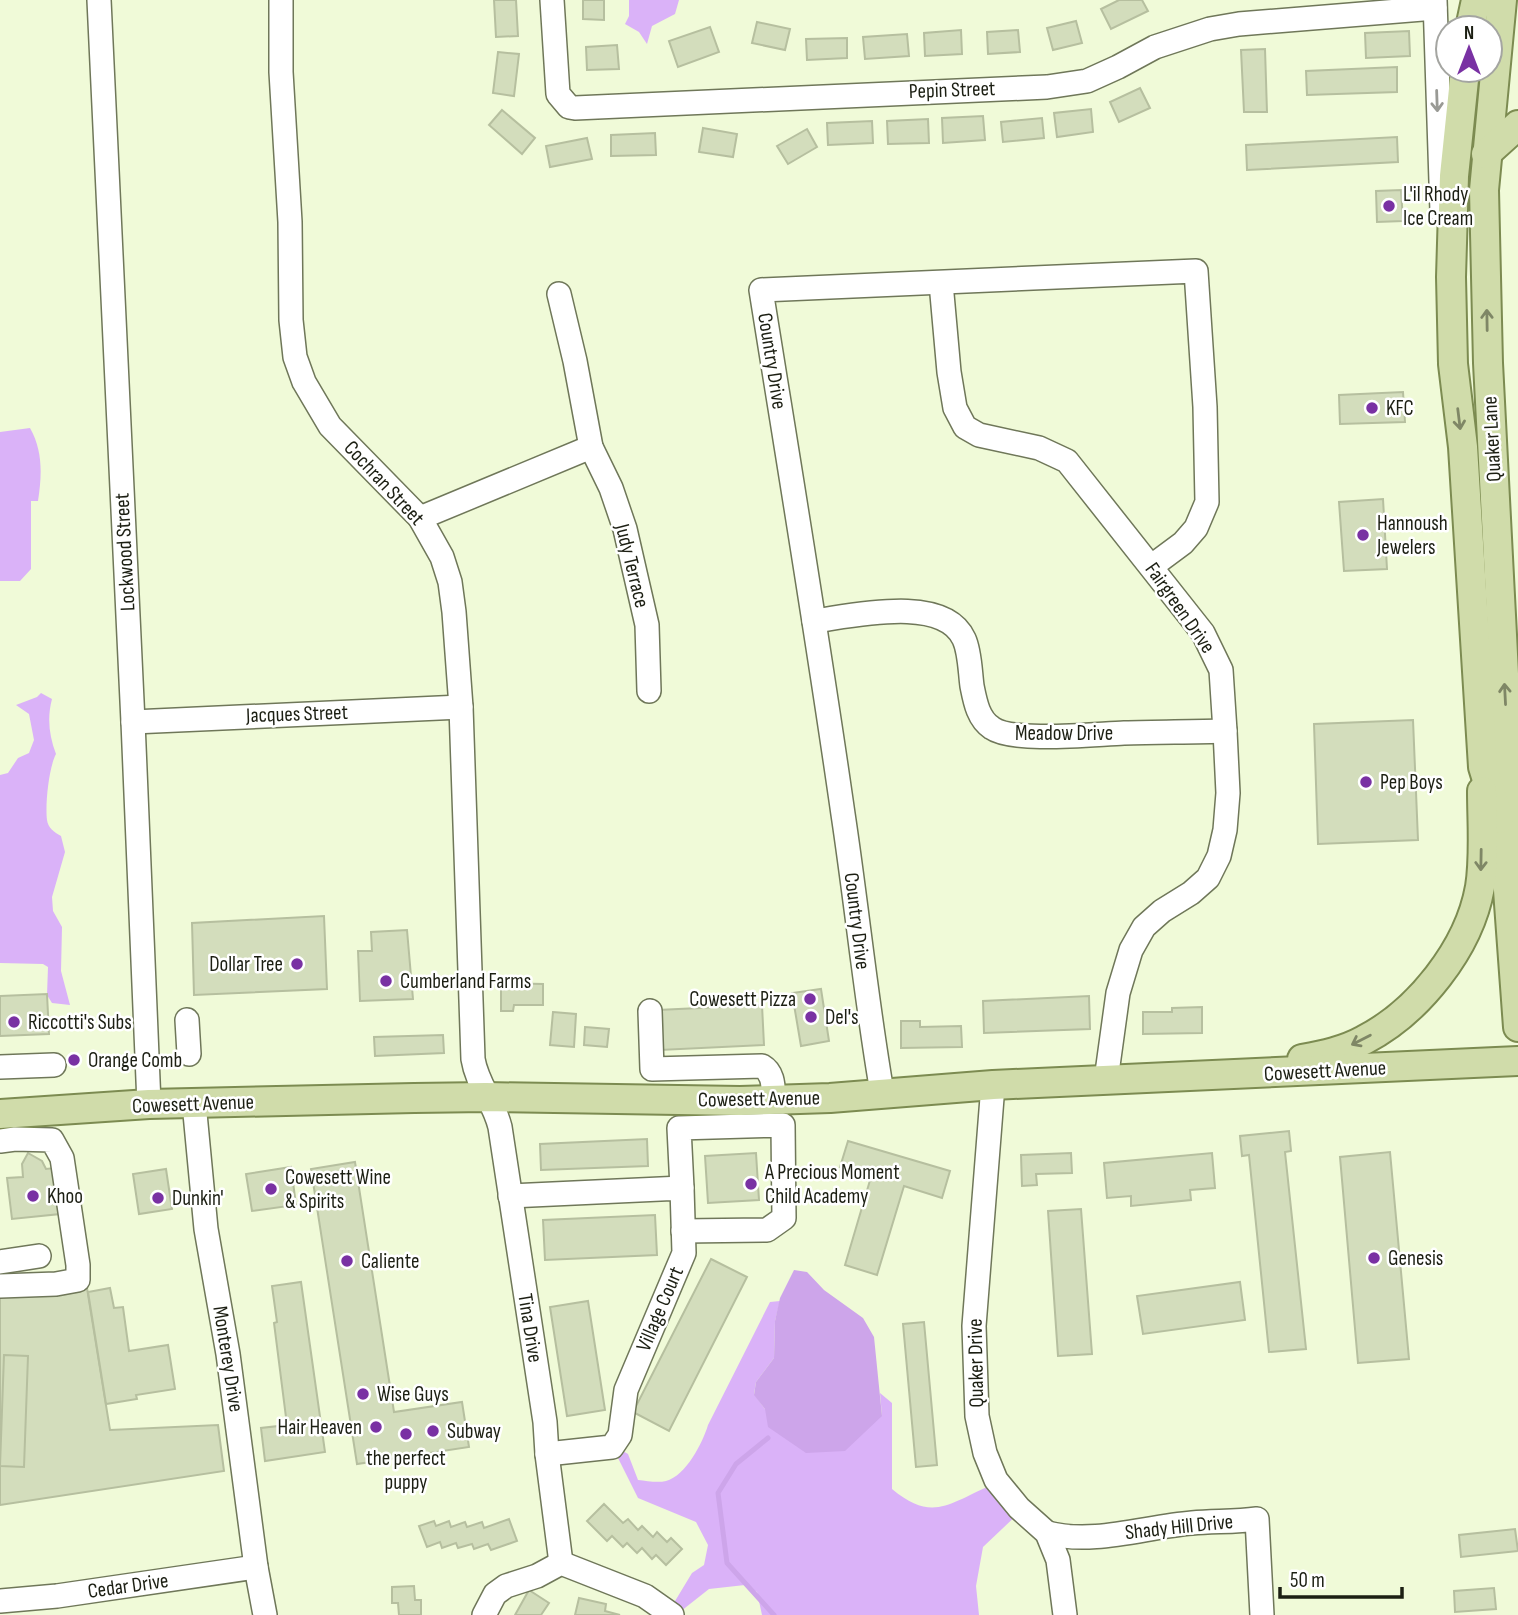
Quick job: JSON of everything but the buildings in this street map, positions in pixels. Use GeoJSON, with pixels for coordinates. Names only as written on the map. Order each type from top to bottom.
{"type":"FeatureCollection","features":[{"type":"Feature","properties":{"kind":"main road","name":"Quaker Lane"},"geometry":{"type":"LineString","coordinates":[[1502,0],[1484,190],[1488,363],[1509,771],[1504,835],[1515,950],[1518,1027]]}},
{"type":"Feature","properties":{"kind":"main road","name":"Quaker Lane"},"geometry":{"type":"LineString","coordinates":[[1464,84],[1454,176],[1451,277],[1453,363],[1463,447],[1483,767],[1504,835]]}},
{"type":"Feature","properties":{"kind":"main road"},"geometry":{"type":"LineString","coordinates":[[1486,155],[1518,125]]}},
{"type":"Feature","properties":{"kind":"main road"},"geometry":{"type":"LineString","coordinates":[[1453,363],[1488,363]]}},
{"type":"Feature","properties":{"kind":"main road"},"geometry":{"type":"LineString","coordinates":[[1230,1076],[1337,1052],[1365,1040],[1415,1004],[1432,986],[1462,934],[1479,889],[1483,767]]}},
{"type":"Feature","properties":{"kind":"main road","name":"Cowesett Avenue"},"geometry":{"type":"LineString","coordinates":[[0,1114],[149,1104],[486,1097],[775,1100],[993,1085],[1518,1061]]}},
{"type":"Feature","properties":{"kind":"street","name":"Lockwood Street"},"geometry":{"type":"LineString","coordinates":[[99,0],[149,1104]]}},
{"type":"Feature","properties":{"kind":"street","name":"Cochran Street"},"geometry":{"type":"LineString","coordinates":[[281,0],[281,72],[290,222],[291,320],[295,356],[304,382],[330,426],[420,518],[442,558],[450,582],[461,707],[473,1059],[478,1081],[486,1097]]}},
{"type":"Feature","properties":{"kind":"street","name":"Pepin Street"},"geometry":{"type":"LineString","coordinates":[[552,0],[558,94],[569,107],[575,108],[1047,87],[1087,81],[1156,47],[1210,29],[1435,4]]}},
{"type":"Feature","properties":{"kind":"street","name":"Quaker Lane"},"geometry":{"type":"LineString","coordinates":[[1435,4],[1441,205],[1451,277]]}},
{"type":"Feature","properties":{"kind":"street","name":"Country Drive"},"geometry":{"type":"LineString","coordinates":[[883,1092],[872,1032],[844,817],[761,290],[1100,273],[1196,271],[1205,407],[1207,502],[1196,528],[1183,543],[1152,566]]}},
{"type":"Feature","properties":{"kind":"street","name":"Fairgreen Drive"},"geometry":{"type":"LineString","coordinates":[[941,283],[951,384],[955,408],[965,427],[979,435],[1039,449],[1067,461],[1203,633],[1220,670],[1228,793],[1225,830],[1219,856],[1208,878],[1191,894],[1162,911],[1144,927],[1131,950],[1118,993],[1106,1080]]}},
{"type":"Feature","properties":{"kind":"street","name":"Judy Terrace"},"geometry":{"type":"LineString","coordinates":[[559,294],[575,360],[591,447],[611,488],[625,529],[647,625],[649,691]]}},
{"type":"Feature","properties":{"kind":"street"},"geometry":{"type":"LineString","coordinates":[[420,518],[591,447]]}},
{"type":"Feature","properties":{"kind":"street","name":"Meadow Drive"},"geometry":{"type":"LineString","coordinates":[[814,621],[884,612],[917,612],[941,617],[956,626],[965,640],[976,706],[989,727],[1000,733],[1042,735],[1225,731]]}},
{"type":"Feature","properties":{"kind":"street","name":"Jacques Street"},"geometry":{"type":"LineString","coordinates":[[133,722],[461,707]]}},
{"type":"Feature","properties":{"kind":"street"},"geometry":{"type":"LineString","coordinates":[[650,1011],[652,1100]]}},
{"type":"Feature","properties":{"kind":"street"},"geometry":{"type":"LineString","coordinates":[[187,1020],[189,1054]]}},
{"type":"Feature","properties":{"kind":"street"},"geometry":{"type":"LineString","coordinates":[[0,1067],[54,1065]]}},
{"type":"Feature","properties":{"kind":"street"},"geometry":{"type":"LineString","coordinates":[[652,1069],[762,1066],[772,1078],[775,1100]]}},
{"type":"Feature","properties":{"kind":"street","name":"Quaker Drive"},"geometry":{"type":"LineString","coordinates":[[993,1085],[974,1326],[977,1416],[985,1453],[996,1480],[1019,1508],[1047,1533],[1058,1560],[1065,1615]]}},
{"type":"Feature","properties":{"kind":"street","name":"Tina Drive"},"geometry":{"type":"LineString","coordinates":[[486,1097],[498,1118],[545,1422],[561,1563]]}},
{"type":"Feature","properties":{"kind":"street","name":"Monterey Drive"},"geometry":{"type":"LineString","coordinates":[[194,1103],[206,1229],[228,1354],[256,1567],[265,1615]]}},
{"type":"Feature","properties":{"kind":"street","name":"Village Court"},"geometry":{"type":"LineString","coordinates":[[547,1454],[612,1447],[620,1435],[627,1388],[684,1253],[683,1231],[682,1188],[679,1128],[783,1125],[784,1218],[767,1230],[683,1231]]}},
{"type":"Feature","properties":{"kind":"street"},"geometry":{"type":"LineString","coordinates":[[0,1142],[15,1139],[52,1140],[62,1158],[78,1280],[56,1284],[0,1286]]}},
{"type":"Feature","properties":{"kind":"street"},"geometry":{"type":"LineString","coordinates":[[510,1196],[682,1188]]}},
{"type":"Feature","properties":{"kind":"street"},"geometry":{"type":"LineString","coordinates":[[0,1262],[39,1256]]}},
{"type":"Feature","properties":{"kind":"street","name":"Shady Hill Drive"},"geometry":{"type":"LineString","coordinates":[[1047,1533],[1067,1538],[1142,1531],[1193,1522],[1257,1519],[1262,1615]]}},
{"type":"Feature","properties":{"kind":"street"},"geometry":{"type":"LineString","coordinates":[[484,1615],[495,1594],[506,1586],[537,1576],[561,1563],[634,1590],[672,1615]]}},
{"type":"Feature","properties":{"kind":"street","name":"Cedar Drive"},"geometry":{"type":"LineString","coordinates":[[0,1601],[57,1596],[256,1567]]}},
{"type":"Feature","properties":{"kind":"shaded area"},"geometry":{"type":"Polygon","coordinates":[[[629,0],[679,0],[675,14],[652,26],[647,44],[639,32],[625,24],[629,16],[629,0]]]}},
{"type":"Feature","properties":{"kind":"shaded area"},"geometry":{"type":"Polygon","coordinates":[[[30,428],[37,445],[41,473],[38,501],[31,501],[31,569],[20,581],[0,581],[0,432],[30,428]]]}},
{"type":"Feature","properties":{"kind":"shaded area"},"geometry":{"type":"Polygon","coordinates":[[[41,693],[52,699],[50,726],[56,754],[47,796],[47,820],[61,836],[65,852],[52,897],[53,911],[62,927],[61,971],[70,1005],[52,1003],[47,995],[48,967],[43,964],[0,963],[0,775],[8,773],[18,758],[29,753],[34,740],[29,714],[16,705],[41,693]]]}},
{"type":"Feature","properties":{"kind":"shaded area"},"geometry":{"type":"Polygon","coordinates":[[[794,1270],[807,1272],[824,1290],[863,1318],[874,1337],[882,1416],[845,1451],[806,1453],[768,1427],[765,1409],[754,1395],[756,1382],[774,1358],[775,1321],[780,1298],[794,1270]]]}},
{"type":"Feature","properties":{"kind":"shaded area"},"geometry":{"type":"Polygon","coordinates":[[[780,1301],[775,1321],[774,1358],[756,1382],[754,1394],[765,1409],[882,1416],[880,1393],[892,1403],[892,1489],[906,1499],[930,1507],[952,1503],[992,1485],[1021,1511],[983,1547],[976,1586],[979,1615],[762,1615],[757,1592],[745,1585],[709,1589],[676,1615],[669,1611],[692,1573],[704,1565],[708,1545],[696,1522],[638,1498],[613,1448],[614,1446],[628,1454],[638,1480],[663,1482],[680,1473],[698,1449],[770,1302],[780,1301]]]}},
{"type":"Feature","properties":{"kind":"waterway"},"geometry":{"type":"LineString","coordinates":[[768,1438],[736,1464],[718,1493],[727,1563],[774,1615]]}},
{"type":"Feature","properties":{"kind":"place","name":"L'il Rhody Ice Cream"},"geometry":{"type":"Point","coordinates":[1389,206]}},
{"type":"Feature","properties":{"kind":"place","name":"KFC"},"geometry":{"type":"Point","coordinates":[1372,408]}},
{"type":"Feature","properties":{"kind":"place","name":"Hannoush Jewelers"},"geometry":{"type":"Point","coordinates":[1363,535]}},
{"type":"Feature","properties":{"kind":"place","name":"Pep Boys"},"geometry":{"type":"Point","coordinates":[1366,782]}},
{"type":"Feature","properties":{"kind":"place","name":"Dollar Tree"},"geometry":{"type":"Point","coordinates":[297,964]}},
{"type":"Feature","properties":{"kind":"place","name":"Cumberland Farms"},"geometry":{"type":"Point","coordinates":[386,981]}},
{"type":"Feature","properties":{"kind":"place","name":"Cowesett Pizza"},"geometry":{"type":"Point","coordinates":[810,999]}},
{"type":"Feature","properties":{"kind":"place","name":"Del's"},"geometry":{"type":"Point","coordinates":[811,1017]}},
{"type":"Feature","properties":{"kind":"place","name":"Riccotti's Subs"},"geometry":{"type":"Point","coordinates":[14,1022]}},
{"type":"Feature","properties":{"kind":"place","name":"Orange Comb"},"geometry":{"type":"Point","coordinates":[74,1060]}},
{"type":"Feature","properties":{"kind":"place","name":"A Precious Moment Child Academy"},"geometry":{"type":"Point","coordinates":[751,1184]}},
{"type":"Feature","properties":{"kind":"place","name":"Cowesett Wine & Spirits"},"geometry":{"type":"Point","coordinates":[271,1189]}},
{"type":"Feature","properties":{"kind":"place","name":"Khoo"},"geometry":{"type":"Point","coordinates":[33,1196]}},
{"type":"Feature","properties":{"kind":"place","name":"Dunkin'"},"geometry":{"type":"Point","coordinates":[158,1198]}},
{"type":"Feature","properties":{"kind":"place","name":"Genesis"},"geometry":{"type":"Point","coordinates":[1374,1258]}},
{"type":"Feature","properties":{"kind":"place","name":"Caliente"},"geometry":{"type":"Point","coordinates":[347,1261]}},
{"type":"Feature","properties":{"kind":"place","name":"Wise Guys"},"geometry":{"type":"Point","coordinates":[363,1394]}},
{"type":"Feature","properties":{"kind":"place","name":"Hair Heaven"},"geometry":{"type":"Point","coordinates":[376,1427]}},
{"type":"Feature","properties":{"kind":"place","name":"Subway"},"geometry":{"type":"Point","coordinates":[433,1431]}},
{"type":"Feature","properties":{"kind":"place","name":"the perfect puppy"},"geometry":{"type":"Point","coordinates":[406,1434]}}]}
